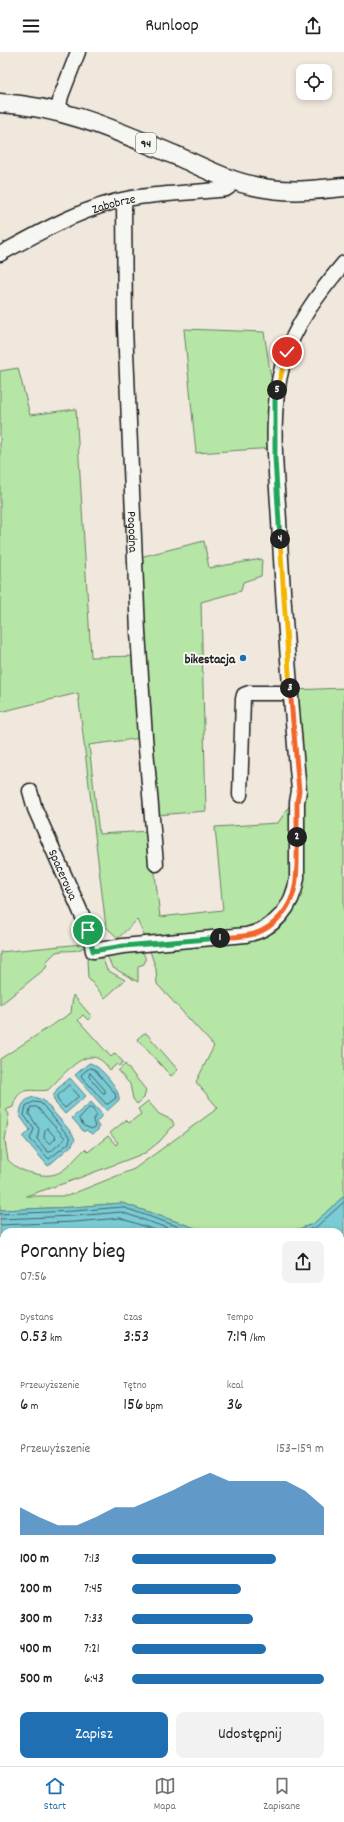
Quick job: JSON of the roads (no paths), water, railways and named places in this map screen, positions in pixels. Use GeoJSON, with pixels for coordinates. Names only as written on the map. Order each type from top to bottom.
{"type":"FeatureCollection","features":[{"type":"Feature","properties":{"kind":"main road","name":"94"},"geometry":{"type":"LineString","coordinates":[[0,103],[58,111],[78,116],[135,138],[232,180],[259,188],[288,190],[344,186]]}},
{"type":"Feature","properties":{"kind":"street"},"geometry":{"type":"LineString","coordinates":[[58,111],[61,96],[78,52]]}},
{"type":"Feature","properties":{"kind":"street","name":"Zabobrze"},"geometry":{"type":"LineString","coordinates":[[0,254],[62,221],[102,206],[124,200],[155,195],[226,189],[229,187],[232,180]]}},
{"type":"Feature","properties":{"kind":"street","name":"Pogodna"},"geometry":{"type":"LineString","coordinates":[[124,200],[125,328],[137,624],[156,864]]}},
{"type":"Feature","properties":{"kind":"street","name":"Spacerowa"},"geometry":{"type":"LineString","coordinates":[[30,791],[35,809],[90,933],[93,951],[123,946],[256,933],[274,923],[287,907],[295,889],[297,802],[299,791],[275,458],[275,399],[284,362],[299,325],[319,292],[344,263]]}},
{"type":"Feature","properties":{"kind":"street"},"geometry":{"type":"LineString","coordinates":[[240,795],[244,695],[249,693],[291,693]]}},
{"type":"Feature","properties":{"kind":"water"},"geometry":{"type":"Polygon","coordinates":[[[89,1063],[98,1068],[117,1090],[119,1100],[107,1111],[75,1075],[89,1063]]]}},
{"type":"Feature","properties":{"kind":"water"},"geometry":{"type":"Polygon","coordinates":[[[70,1078],[86,1096],[65,1114],[56,1104],[53,1097],[57,1089],[70,1078]]]}},
{"type":"Feature","properties":{"kind":"water"},"geometry":{"type":"Polygon","coordinates":[[[34,1097],[43,1100],[71,1132],[75,1139],[72,1145],[48,1166],[23,1137],[30,1130],[20,1116],[21,1109],[25,1101],[34,1097]]]}},
{"type":"Feature","properties":{"kind":"water"},"geometry":{"type":"Polygon","coordinates":[[[91,1102],[103,1115],[96,1122],[99,1127],[98,1130],[92,1134],[86,1130],[84,1132],[72,1118],[91,1102]]]}},
{"type":"Feature","properties":{"kind":"water"},"geometry":{"type":"Polygon","coordinates":[[[344,1196],[344,1228],[302,1228],[313,1224],[344,1196]]]}},
{"type":"Feature","properties":{"kind":"water"},"geometry":{"type":"Polygon","coordinates":[[[122,1203],[195,1228],[0,1228],[0,1210],[74,1207],[122,1203]]]}},
{"type":"Feature","properties":{"kind":"place","name":"bikestacja"},"geometry":{"type":"Point","coordinates":[243,658]}}]}
